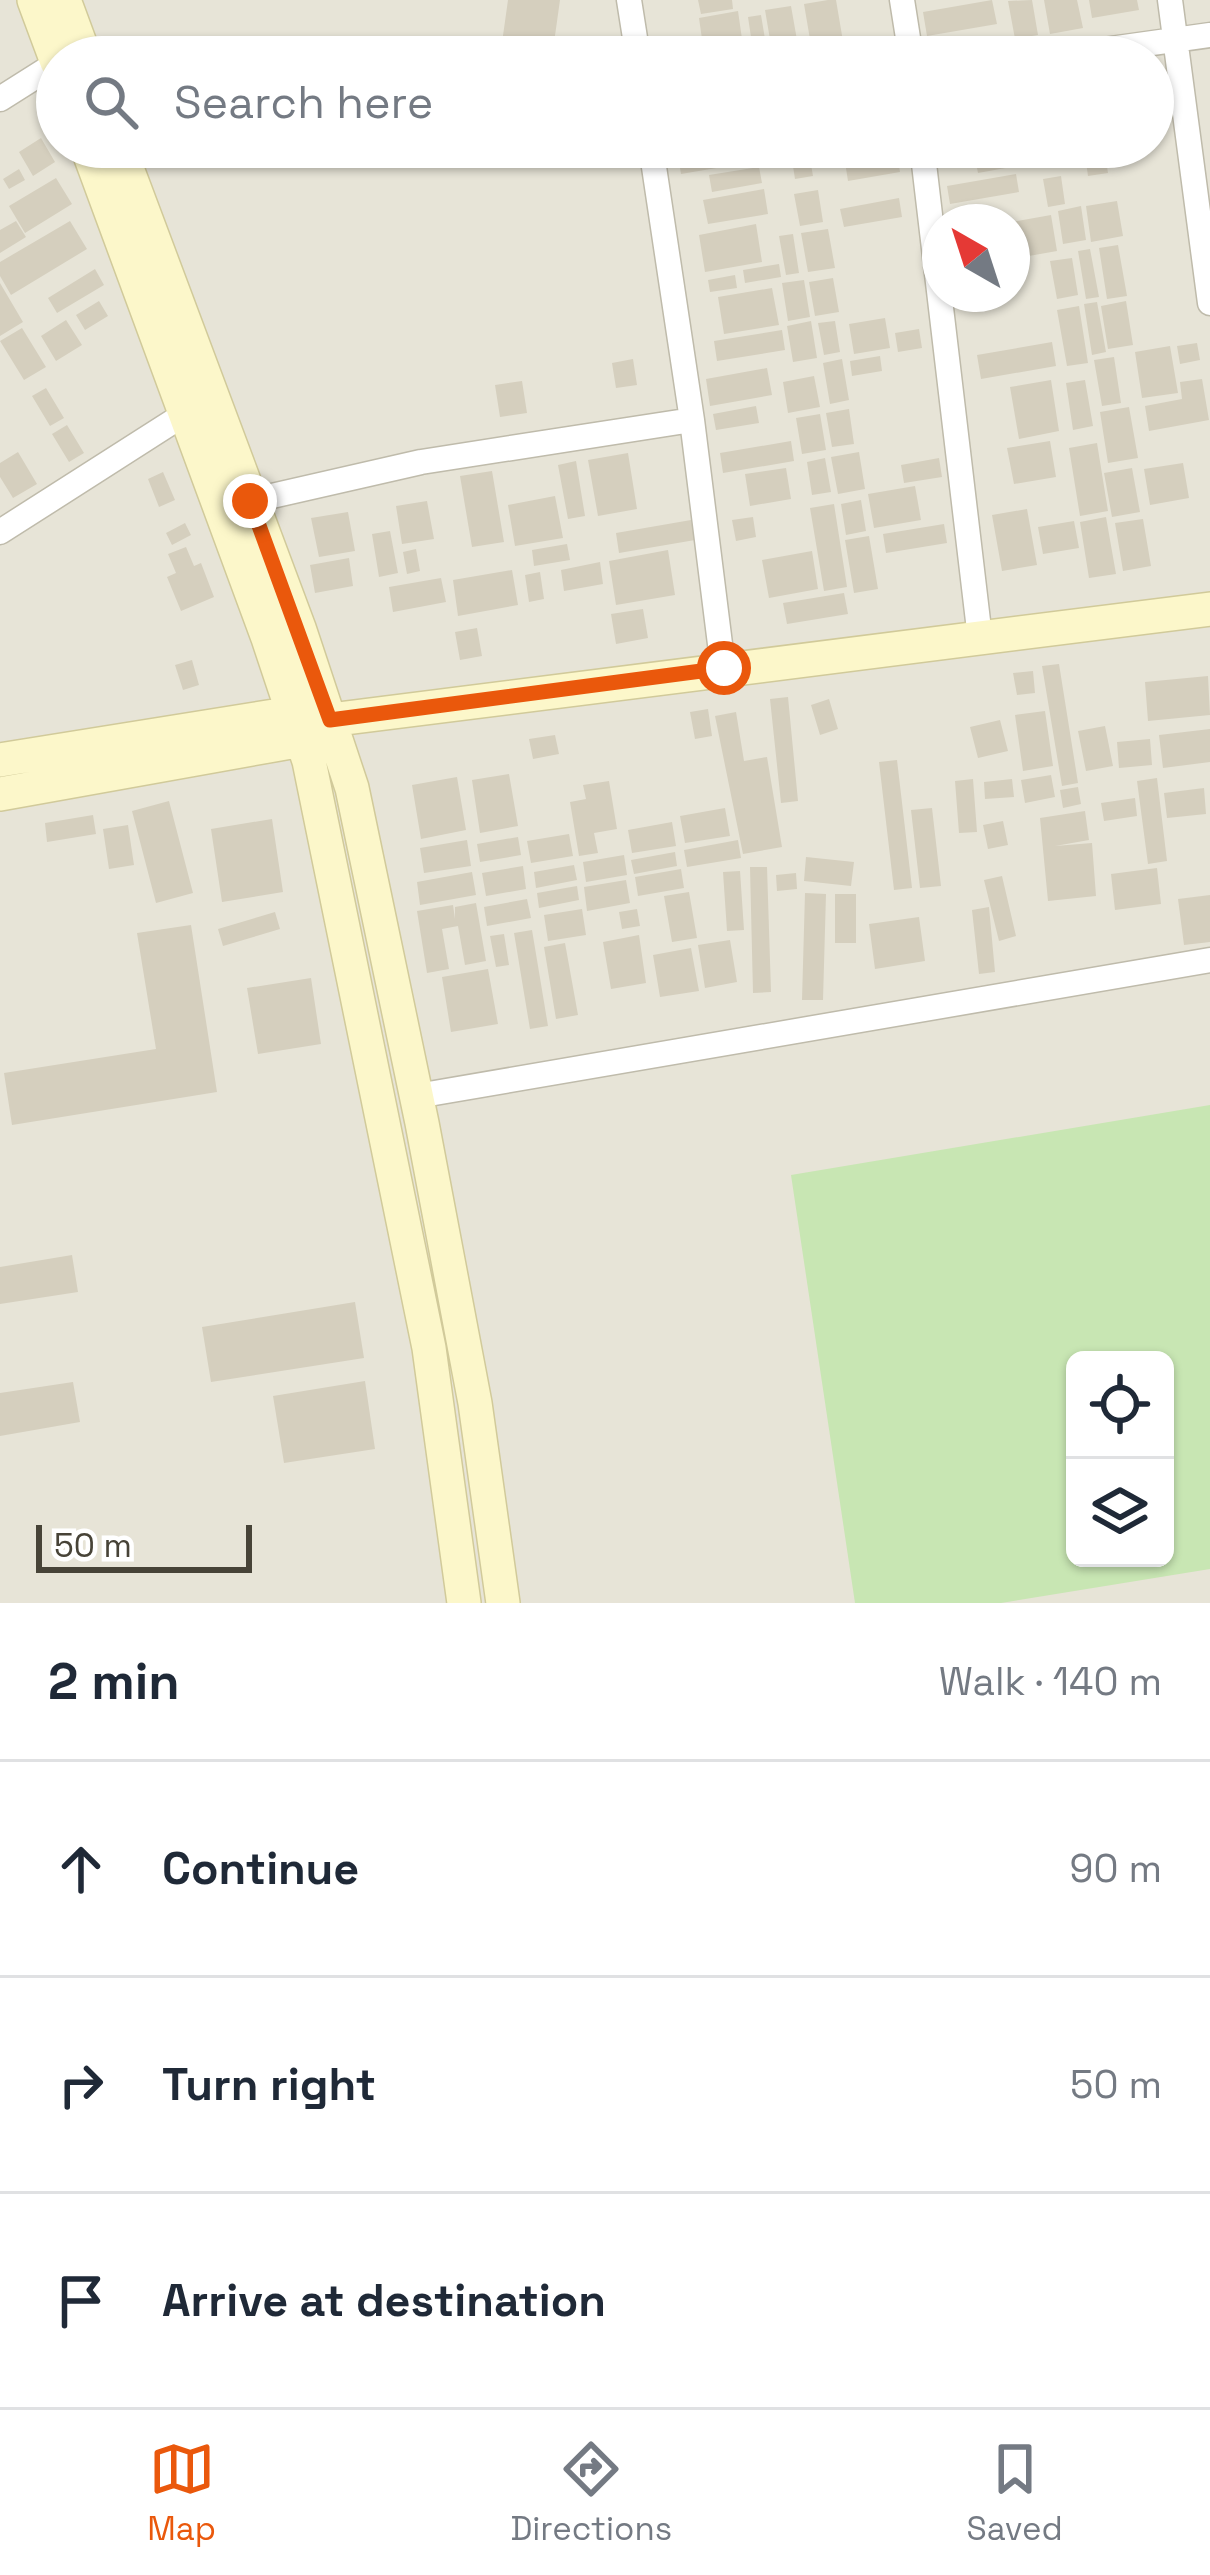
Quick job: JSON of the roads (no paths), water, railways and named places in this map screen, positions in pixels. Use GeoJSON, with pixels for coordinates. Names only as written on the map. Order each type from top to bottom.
{"type":"FeatureCollection","features":[{"type":"Feature","properties":{"kind":"street"},"geometry":{"type":"LineString","coordinates":[[34,0],[47,36]]}},
{"type":"Feature","properties":{"kind":"street"},"geometry":{"type":"LineString","coordinates":[[64,0],[77,36]]}},
{"type":"Feature","properties":{"kind":"street"},"geometry":{"type":"LineString","coordinates":[[629,0],[635,36]]}},
{"type":"Feature","properties":{"kind":"street"},"geometry":{"type":"LineString","coordinates":[[902,0],[908,36]]}},
{"type":"Feature","properties":{"kind":"street"},"geometry":{"type":"LineString","coordinates":[[1169,0],[1210,303]]}},
{"type":"Feature","properties":{"kind":"street"},"geometry":{"type":"LineString","coordinates":[[1175,38],[1210,35]]}},
{"type":"Feature","properties":{"kind":"street"},"geometry":{"type":"LineString","coordinates":[[0,99],[36,76]]}},
{"type":"Feature","properties":{"kind":"street"},"geometry":{"type":"LineString","coordinates":[[94,168],[297,726],[429,1348],[464,1603]]}},
{"type":"Feature","properties":{"kind":"street"},"geometry":{"type":"LineString","coordinates":[[126,168],[352,788],[475,1403],[503,1603]]}},
{"type":"Feature","properties":{"kind":"street"},"geometry":{"type":"LineString","coordinates":[[654,168],[724,668]]}},
{"type":"Feature","properties":{"kind":"street"},"geometry":{"type":"LineString","coordinates":[[924,168],[980,638]]}},
{"type":"Feature","properties":{"kind":"street"},"geometry":{"type":"LineString","coordinates":[[2,525],[183,416]]}},
{"type":"Feature","properties":{"kind":"street"},"geometry":{"type":"LineString","coordinates":[[250,501],[421,462],[692,420]]}},
{"type":"Feature","properties":{"kind":"street"},"geometry":{"type":"LineString","coordinates":[[0,794],[330,720],[1210,610]]}},
{"type":"Feature","properties":{"kind":"street"},"geometry":{"type":"LineString","coordinates":[[0,760],[297,726]]}},
{"type":"Feature","properties":{"kind":"street"},"geometry":{"type":"LineString","coordinates":[[417,1096],[1210,960]]}}]}
